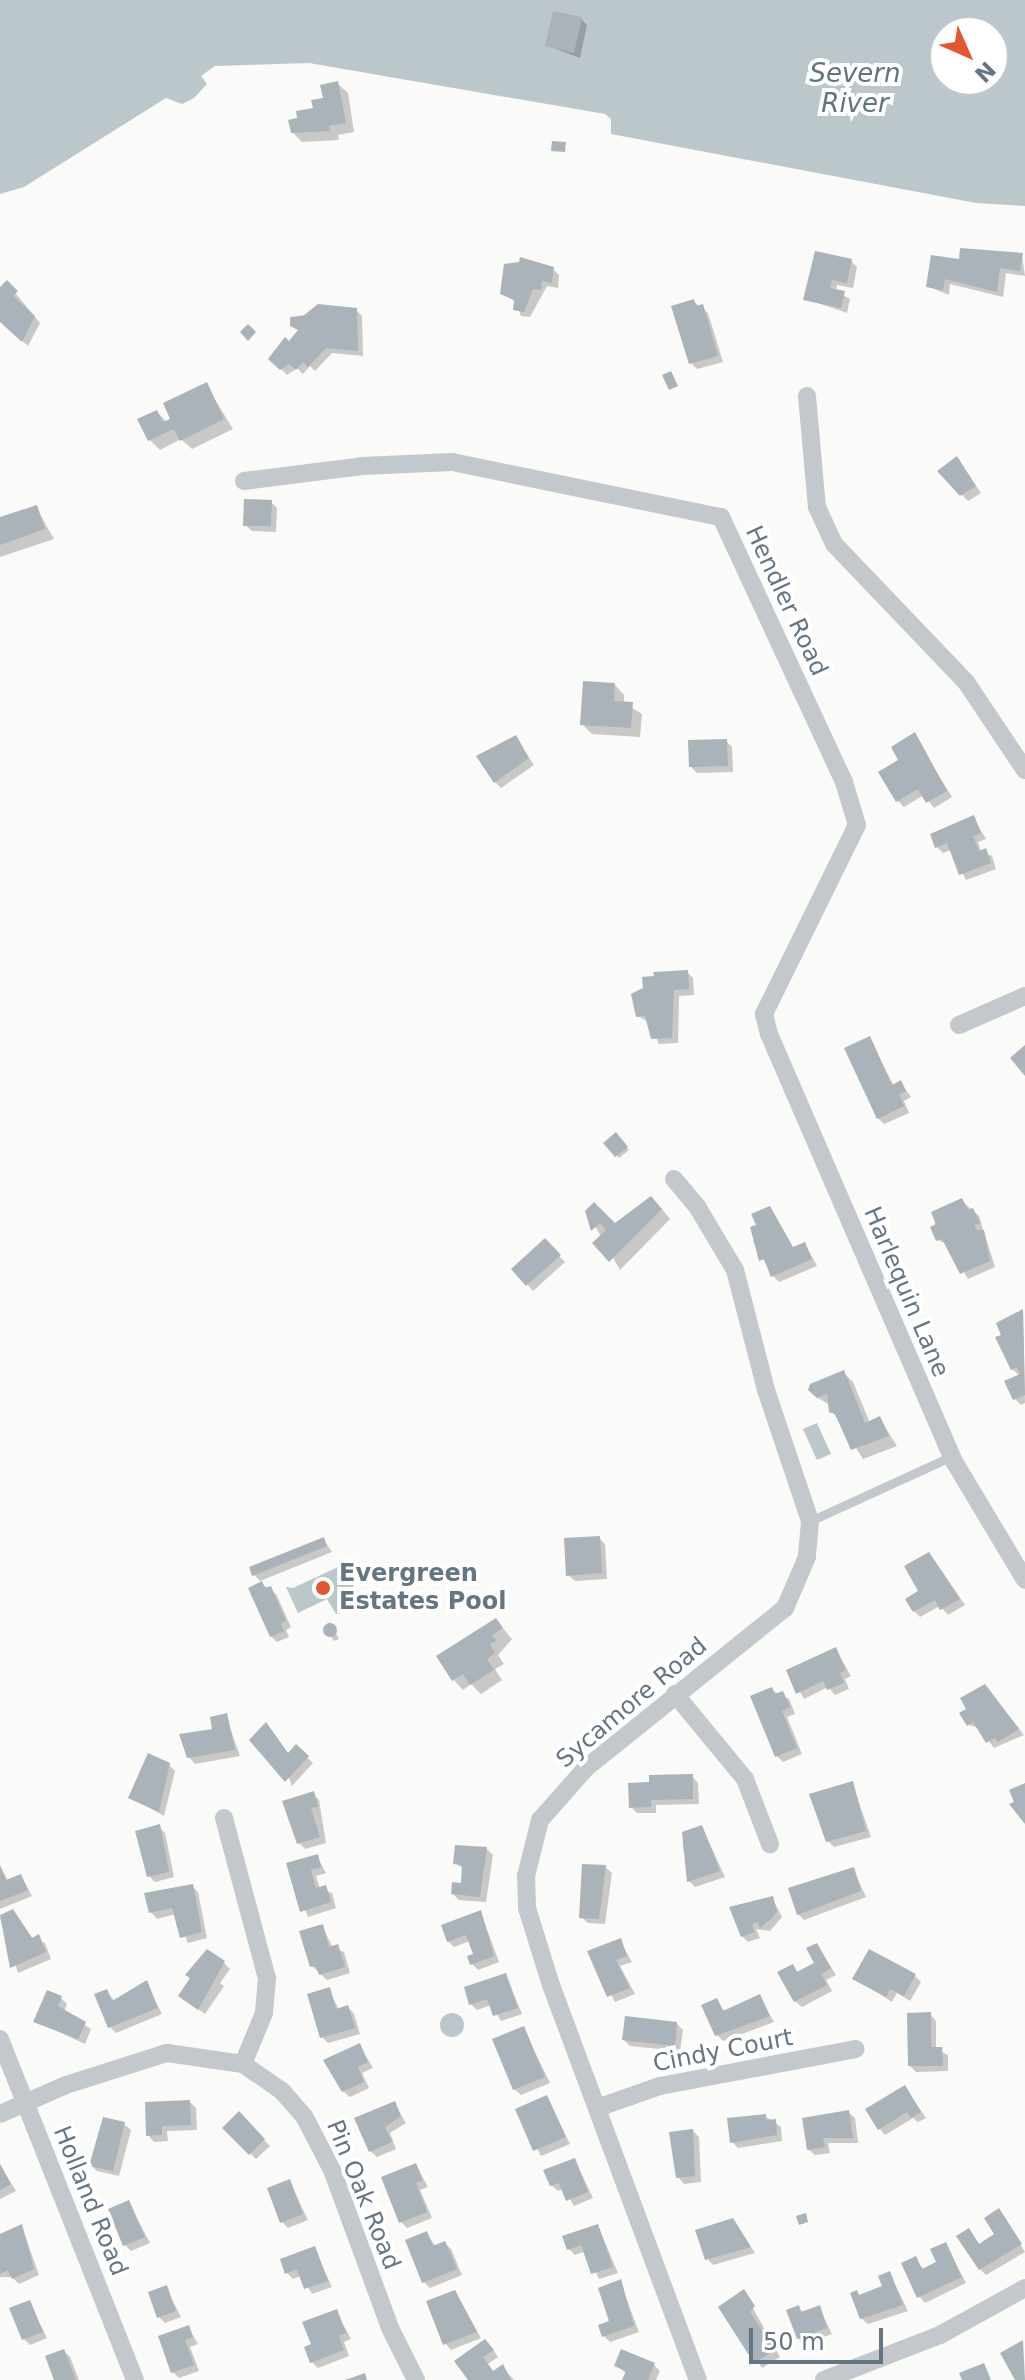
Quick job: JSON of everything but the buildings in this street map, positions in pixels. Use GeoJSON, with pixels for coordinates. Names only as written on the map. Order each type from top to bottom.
{"type":"FeatureCollection","features":[{"type":"Feature","properties":{"kind":"street"},"geometry":{"type":"LineString","coordinates":[[807,396],[817,507],[834,544],[966,682],[1025,770]]}},
{"type":"Feature","properties":{"kind":"street","name":"Hendler Road"},"geometry":{"type":"LineString","coordinates":[[244,481],[362,466],[452,462],[721,517],[844,782],[857,825],[764,1014]]}},
{"type":"Feature","properties":{"kind":"street"},"geometry":{"type":"LineString","coordinates":[[959,1025],[1025,996]]}},
{"type":"Feature","properties":{"kind":"street","name":"Harlequin Lane"},"geometry":{"type":"LineString","coordinates":[[764,1014],[952,1456],[1025,1580]]}},
{"type":"Feature","properties":{"kind":"street","name":"Sycamore Road"},"geometry":{"type":"LineString","coordinates":[[674,1179],[698,1208],[735,1270],[766,1390],[810,1521],[807,1557],[785,1608],[586,1768],[540,1820],[526,1876],[527,1908],[551,1985],[600,2107],[698,2380]]}},
{"type":"Feature","properties":{"kind":"street"},"geometry":{"type":"LineString","coordinates":[[675,1694],[745,1779],[770,1844]]}},
{"type":"Feature","properties":{"kind":"street"},"geometry":{"type":"LineString","coordinates":[[224,1818],[267,1978],[264,2013],[243,2064]]}},
{"type":"Feature","properties":{"kind":"street","name":"Holland Road"},"geometry":{"type":"LineString","coordinates":[[0,2039],[135,2380]]}},
{"type":"Feature","properties":{"kind":"street","name":"Cindy Court"},"geometry":{"type":"LineString","coordinates":[[600,2107],[660,2086],[856,2049]]}},
{"type":"Feature","properties":{"kind":"street","name":"Pin Oak Road"},"geometry":{"type":"LineString","coordinates":[[0,2114],[167,2053],[243,2064],[282,2091],[304,2116],[332,2170],[390,2328],[416,2380]]}},
{"type":"Feature","properties":{"kind":"street"},"geometry":{"type":"LineString","coordinates":[[824,2380],[940,2335],[1025,2288]]}},
{"type":"Feature","properties":{"kind":"lane"},"geometry":{"type":"LineString","coordinates":[[810,1521],[952,1456]]}},
{"type":"Feature","properties":{"kind":"water","name":"Severn River"},"geometry":{"type":"Polygon","coordinates":[[[0,0],[1025,0],[1025,206],[976,203],[611,134],[611,119],[605,114],[309,63],[215,66],[201,76],[207,84],[194,98],[182,104],[166,98],[24,187],[0,194],[0,0]]]}},
{"type":"Feature","properties":{"kind":"water"},"geometry":{"type":"Polygon","coordinates":[[[817,1423],[831,1454],[817,1460],[803,1429],[817,1423]]]}},
{"type":"Feature","properties":{"kind":"water","name":"Evergreen Estates Pool"},"geometry":{"type":"Polygon","coordinates":[[[342,1560],[354,1587],[342,1592],[346,1612],[336,1614],[327,1599],[298,1613],[286,1587],[293,1588],[338,1567],[342,1560]]]}},
{"type":"Feature","properties":{"kind":"water"},"geometry":{"type":"Polygon","coordinates":[[[447,2013],[457,2013],[464,2020],[464,2030],[457,2037],[447,2037],[440,2030],[440,2020],[447,2013]]]}},
{"type":"Feature","properties":{"kind":"place","name":"Evergreen Estates Pool"},"geometry":{"type":"Point","coordinates":[323,1588]}}]}
